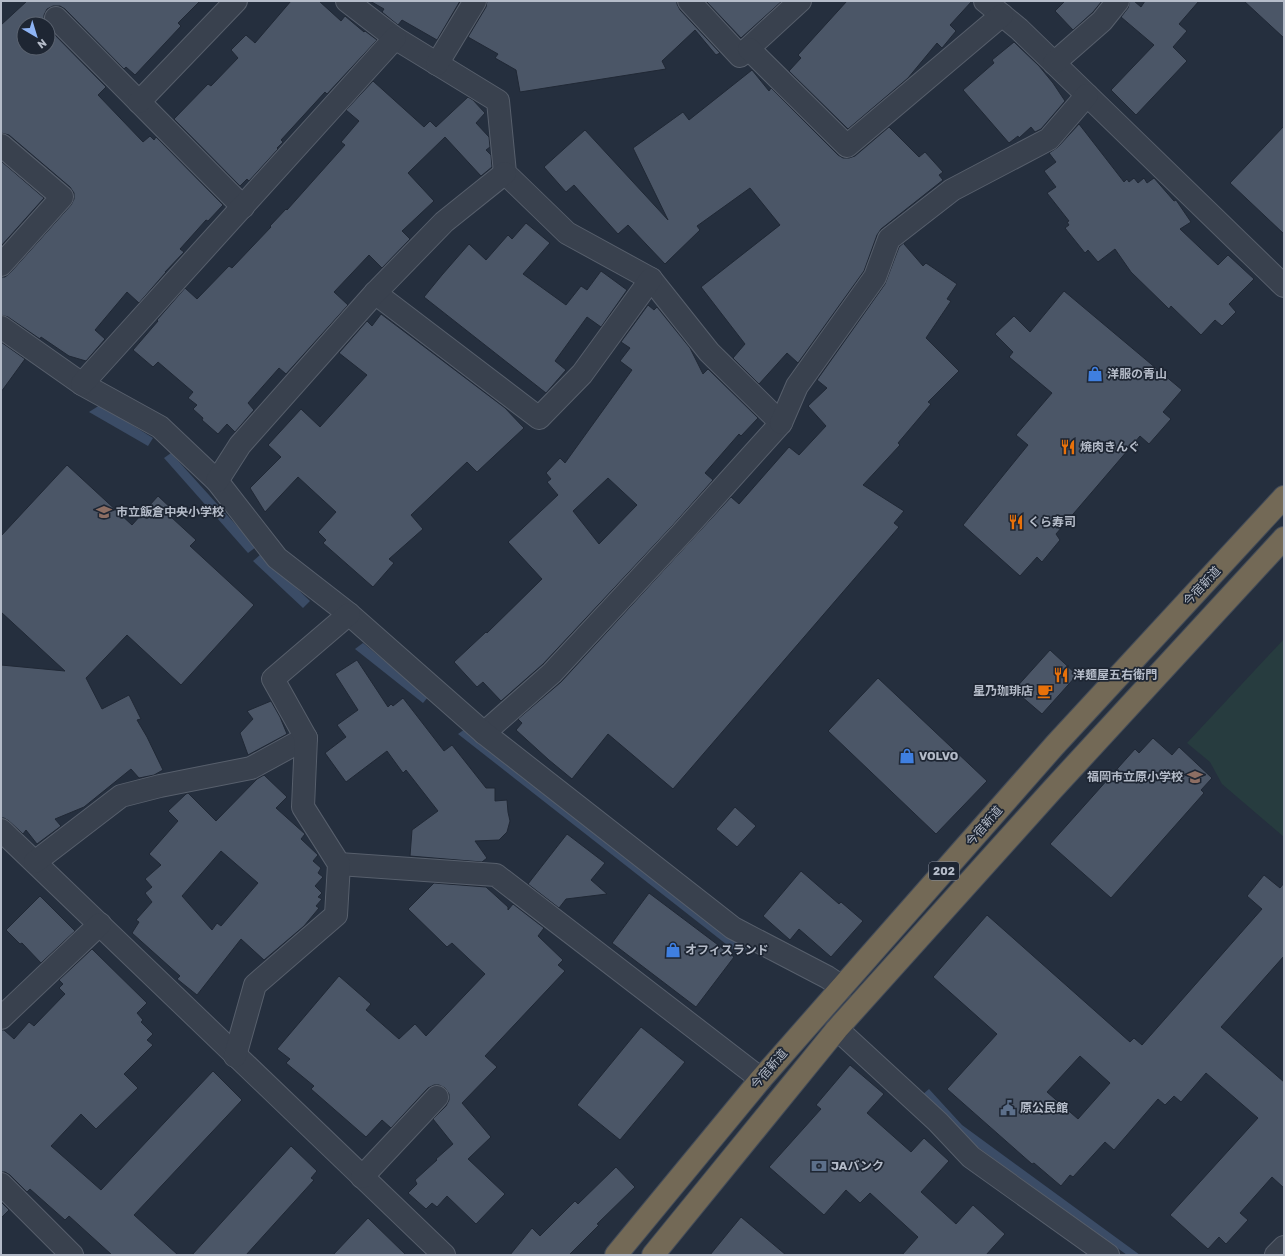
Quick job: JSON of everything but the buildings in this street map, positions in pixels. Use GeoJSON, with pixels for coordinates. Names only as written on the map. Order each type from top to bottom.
{"type":"FeatureCollection","features":[{"type":"Feature","properties":{"kind":"highway","name":"今宿新道"},"geometry":{"type":"LineString","coordinates":[[616,1255],[761,1079],[1055,745],[1284,497]]}},
{"type":"Feature","properties":{"kind":"highway","name":"202"},"geometry":{"type":"LineString","coordinates":[[653,1255],[837,1028],[1046,796],[1284,538]]}},
{"type":"Feature","properties":{"kind":"street"},"geometry":{"type":"LineString","coordinates":[[139,102],[236,1]]}},
{"type":"Feature","properties":{"kind":"street"},"geometry":{"type":"LineString","coordinates":[[347,1],[395,38],[498,101],[505,173],[567,233],[651,279],[709,352],[781,423]]}},
{"type":"Feature","properties":{"kind":"street"},"geometry":{"type":"LineString","coordinates":[[437,64],[475,1]]}},
{"type":"Feature","properties":{"kind":"street"},"geometry":{"type":"LineString","coordinates":[[689,1],[740,56],[797,2]]}},
{"type":"Feature","properties":{"kind":"street"},"geometry":{"type":"LineString","coordinates":[[985,1],[1019,29],[1284,286]]}},
{"type":"Feature","properties":{"kind":"street"},"geometry":{"type":"LineString","coordinates":[[1054,63],[1102,21],[1118,1]]}},
{"type":"Feature","properties":{"kind":"street"},"geometry":{"type":"LineString","coordinates":[[749,49],[847,146],[1002,15]]}},
{"type":"Feature","properties":{"kind":"street"},"geometry":{"type":"LineString","coordinates":[[56,18],[242,207]]}},
{"type":"Feature","properties":{"kind":"street"},"geometry":{"type":"LineString","coordinates":[[82,384],[395,38]]}},
{"type":"Feature","properties":{"kind":"street"},"geometry":{"type":"LineString","coordinates":[[484,733],[552,673],[781,423],[797,386],[875,277],[889,239],[952,190],[1048,139],[1087,95]]}},
{"type":"Feature","properties":{"kind":"street"},"geometry":{"type":"LineString","coordinates":[[1,145],[62,197],[1,265]]}},
{"type":"Feature","properties":{"kind":"street"},"geometry":{"type":"LineString","coordinates":[[217,481],[240,445],[375,292],[444,222],[505,173]]}},
{"type":"Feature","properties":{"kind":"street"},"geometry":{"type":"LineString","coordinates":[[375,292],[539,418],[582,374],[651,279]]}},
{"type":"Feature","properties":{"kind":"street"},"geometry":{"type":"LineString","coordinates":[[1,327],[82,384],[160,427],[217,481],[277,558],[349,614],[484,733],[732,928],[827,978],[841,988]]}},
{"type":"Feature","properties":{"kind":"street"},"geometry":{"type":"LineString","coordinates":[[235,1056],[255,985],[336,916],[339,864],[303,806],[306,738],[273,679],[349,614]]}},
{"type":"Feature","properties":{"kind":"street"},"geometry":{"type":"LineString","coordinates":[[35,862],[121,796],[160,786],[251,768],[306,738]]}},
{"type":"Feature","properties":{"kind":"street"},"geometry":{"type":"LineString","coordinates":[[1,830],[362,1178],[444,1255]]}},
{"type":"Feature","properties":{"kind":"street"},"geometry":{"type":"LineString","coordinates":[[339,864],[496,875],[761,1079]]}},
{"type":"Feature","properties":{"kind":"street"},"geometry":{"type":"LineString","coordinates":[[1,1018],[100,924]]}},
{"type":"Feature","properties":{"kind":"street"},"geometry":{"type":"LineString","coordinates":[[837,1028],[938,1122],[971,1156],[1108,1255]]}},
{"type":"Feature","properties":{"kind":"street"},"geometry":{"type":"LineString","coordinates":[[362,1178],[437,1097]]}},
{"type":"Feature","properties":{"kind":"street"},"geometry":{"type":"LineString","coordinates":[[1,1184],[72,1255]]}},
{"type":"Feature","properties":{"kind":"street"},"geometry":{"type":"LineString","coordinates":[[1276,1255],[1284,1247]]}},
{"type":"Feature","properties":{"kind":"green space"},"geometry":{"type":"Polygon","coordinates":[[[1284,639],[1284,837],[1222,784],[1210,762],[1187,743],[1284,639]]]}},
{"type":"Feature","properties":{"kind":"water"},"geometry":{"type":"Polygon","coordinates":[[[100,405],[153,438],[148,446],[89,412],[100,405]]]}},
{"type":"Feature","properties":{"kind":"water"},"geometry":{"type":"Polygon","coordinates":[[[171,453],[256,547],[248,553],[164,458],[171,453]]]}},
{"type":"Feature","properties":{"kind":"water"},"geometry":{"type":"Polygon","coordinates":[[[261,554],[310,601],[303,608],[253,561],[261,554]]]}},
{"type":"Feature","properties":{"kind":"water"},"geometry":{"type":"Polygon","coordinates":[[[363,643],[428,697],[423,703],[355,649],[363,643]]]}},
{"type":"Feature","properties":{"kind":"water"},"geometry":{"type":"Polygon","coordinates":[[[465,729],[747,948],[740,955],[458,734],[465,729]]]}},
{"type":"Feature","properties":{"kind":"water"},"geometry":{"type":"Polygon","coordinates":[[[929,1089],[962,1125],[1140,1255],[1127,1255],[958,1133],[922,1095],[929,1089]]]}},
{"type":"Feature","properties":{"kind":"place","name":"洋服の青山"},"geometry":{"type":"Point","coordinates":[1095,374]}},
{"type":"Feature","properties":{"kind":"place","name":"焼肉きんぐ"},"geometry":{"type":"Point","coordinates":[1068,447]}},
{"type":"Feature","properties":{"kind":"place","name":"市立飯倉中央小学校"},"geometry":{"type":"Point","coordinates":[104,512]}},
{"type":"Feature","properties":{"kind":"place","name":"くら寿司"},"geometry":{"type":"Point","coordinates":[1016,522]}},
{"type":"Feature","properties":{"kind":"place","name":"洋麺屋五右衛門"},"geometry":{"type":"Point","coordinates":[1061,675]}},
{"type":"Feature","properties":{"kind":"place","name":"星乃珈琲店"},"geometry":{"type":"Point","coordinates":[1045,691]}},
{"type":"Feature","properties":{"kind":"place","name":"VOLVO"},"geometry":{"type":"Point","coordinates":[907,756]}},
{"type":"Feature","properties":{"kind":"place","name":"福岡市立原小学校"},"geometry":{"type":"Point","coordinates":[1195,777]}},
{"type":"Feature","properties":{"kind":"place","name":"オフィスランド"},"geometry":{"type":"Point","coordinates":[673,950]}},
{"type":"Feature","properties":{"kind":"place","name":"原公民館"},"geometry":{"type":"Point","coordinates":[1008,1108]}},
{"type":"Feature","properties":{"kind":"place","name":"JAバンク"},"geometry":{"type":"Point","coordinates":[819,1166]}}]}
